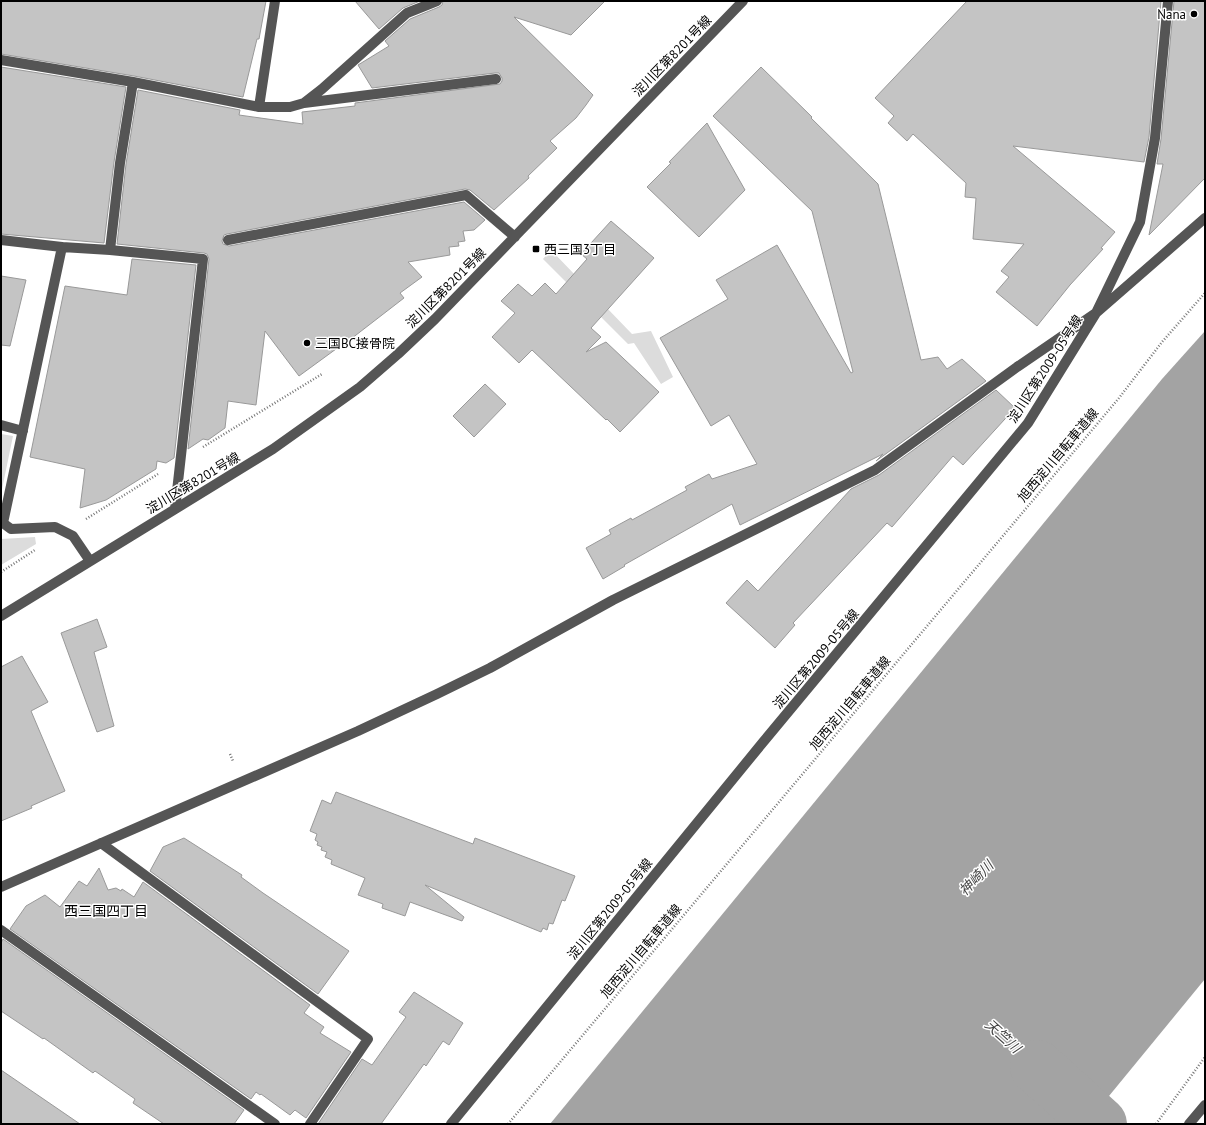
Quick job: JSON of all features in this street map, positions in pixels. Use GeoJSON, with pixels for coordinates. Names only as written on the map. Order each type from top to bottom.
{"type":"FeatureCollection","features":[{"type":"Feature","properties":{"kind":"street"},"geometry":{"type":"LineString","coordinates":[[259,107],[275,1]]}},
{"type":"Feature","properties":{"kind":"street"},"geometry":{"type":"LineString","coordinates":[[304,103],[322,89],[407,13],[437,1]]}},
{"type":"Feature","properties":{"kind":"street","name":"淀川区第8201号線"},"geometry":{"type":"LineString","coordinates":[[1,616],[273,449],[360,387],[435,319],[743,1]]}},
{"type":"Feature","properties":{"kind":"street"},"geometry":{"type":"LineString","coordinates":[[1,887],[358,731],[437,694],[490,668],[613,600],[875,470],[1017,367],[1096,313],[1140,222],[1155,138],[1168,1]]}},
{"type":"Feature","properties":{"kind":"street"},"geometry":{"type":"LineString","coordinates":[[1,60],[133,82],[259,107],[290,107],[304,103],[496,79]]}},
{"type":"Feature","properties":{"kind":"street"},"geometry":{"type":"LineString","coordinates":[[110,250],[120,162],[133,82]]}},
{"type":"Feature","properties":{"kind":"street"},"geometry":{"type":"LineString","coordinates":[[228,240],[466,195],[515,237]]}},
{"type":"Feature","properties":{"kind":"street","name":"淀川区第2009-05号線"},"geometry":{"type":"LineString","coordinates":[[451,1124],[769,735],[1028,423],[1096,313],[1205,218]]}},
{"type":"Feature","properties":{"kind":"street"},"geometry":{"type":"LineString","coordinates":[[1,240],[62,247],[203,259],[175,509]]}},
{"type":"Feature","properties":{"kind":"street"},"geometry":{"type":"LineString","coordinates":[[62,247],[23,431],[3,511],[3,523],[11,529],[55,527],[73,536],[90,561]]}},
{"type":"Feature","properties":{"kind":"street"},"geometry":{"type":"LineString","coordinates":[[1,425],[23,431]]}},
{"type":"Feature","properties":{"kind":"street"},"geometry":{"type":"LineString","coordinates":[[101,843],[368,1038],[310,1124]]}},
{"type":"Feature","properties":{"kind":"street"},"geometry":{"type":"LineString","coordinates":[[1,930],[275,1124]]}},
{"type":"Feature","properties":{"kind":"street"},"geometry":{"type":"LineString","coordinates":[[1189,1124],[1205,1105]]}},
{"type":"Feature","properties":{"kind":"path","name":"旭西淀川自転車道線"},"geometry":{"type":"LineString","coordinates":[[508,1124],[1109,411],[1162,342],[1205,293]]}},
{"type":"Feature","properties":{"kind":"path"},"geometry":{"type":"LineString","coordinates":[[230,754],[233,761]]}},
{"type":"Feature","properties":{"kind":"path"},"geometry":{"type":"LineString","coordinates":[[1156,1124],[1205,1057]]}},
{"type":"Feature","properties":{"kind":"shaded area"},"geometry":{"type":"Polygon","coordinates":[[[551,250],[632,334],[651,331],[673,377],[661,384],[634,343],[628,344],[543,259],[551,250]]]}},
{"type":"Feature","properties":{"kind":"shaded area"},"geometry":{"type":"Polygon","coordinates":[[[1,434],[13,436],[1,494],[1,434]]]}},
{"type":"Feature","properties":{"kind":"shaded area"},"geometry":{"type":"Polygon","coordinates":[[[35,537],[36,544],[1,565],[1,539],[35,537]]]}},
{"type":"Feature","properties":{"kind":"water","name":"神崎川"},"geometry":{"type":"Polygon","coordinates":[[[1205,331],[1205,979],[1086,1124],[550,1124],[1162,379],[1205,331]]]}},
{"type":"Feature","properties":{"kind":"building"},"geometry":{"type":"Polygon","coordinates":[[[1,1],[266,1],[259,39],[257,39],[243,97],[134,76],[1,54],[1,1]]]}},
{"type":"Feature","properties":{"kind":"building"},"geometry":{"type":"Polygon","coordinates":[[[355,1],[420,1],[403,8],[379,29],[355,1]]]}},
{"type":"Feature","properties":{"kind":"building"},"geometry":{"type":"Polygon","coordinates":[[[443,1],[605,1],[571,35],[514,17],[593,95],[576,118],[550,141],[557,148],[528,176],[529,178],[494,210],[470,190],[465,189],[224,235],[222,241],[223,244],[229,246],[464,202],[485,220],[474,230],[463,231],[465,241],[458,242],[459,246],[449,247],[450,255],[408,262],[422,277],[400,293],[404,298],[347,342],[299,376],[265,331],[256,405],[228,401],[225,428],[208,440],[203,439],[188,449],[209,259],[207,254],[204,253],[117,244],[126,164],[138,90],[240,110],[239,115],[303,124],[302,112],[355,106],[355,103],[500,84],[502,78],[499,73],[495,73],[372,88],[358,65],[389,46],[385,41],[410,19],[439,7],[442,5],[443,1]]]}},
{"type":"Feature","properties":{"kind":"building"},"geometry":{"type":"Polygon","coordinates":[[[967,1],[1161,1],[1149,137],[1144,162],[1013,146],[1115,232],[1101,248],[1103,249],[1070,285],[1037,326],[996,292],[1009,277],[1001,271],[1024,244],[973,239],[976,198],[965,197],[966,183],[913,134],[907,141],[888,123],[894,116],[875,98],[967,1]]]}},
{"type":"Feature","properties":{"kind":"building"},"geometry":{"type":"Polygon","coordinates":[[[1174,1],[1205,1],[1205,178],[1149,235],[1163,164],[1157,164],[1161,139],[1174,1]]]}},
{"type":"Feature","properties":{"kind":"building"},"geometry":{"type":"Polygon","coordinates":[[[1,67],[126,87],[114,162],[104,243],[1,234],[1,67]]]}},
{"type":"Feature","properties":{"kind":"building"},"geometry":{"type":"Polygon","coordinates":[[[761,67],[878,184],[921,360],[938,357],[947,369],[962,359],[986,381],[876,461],[883,454],[740,525],[732,504],[624,565],[625,566],[603,579],[586,548],[611,534],[609,530],[631,518],[632,520],[687,490],[685,487],[709,474],[712,479],[757,464],[729,415],[711,426],[660,338],[728,299],[716,280],[777,245],[851,373],[853,372],[812,211],[713,116],[761,67]]]}},
{"type":"Feature","properties":{"kind":"building"},"geometry":{"type":"Polygon","coordinates":[[[707,123],[745,190],[699,237],[647,187],[707,123]]]}},
{"type":"Feature","properties":{"kind":"building"},"geometry":{"type":"Polygon","coordinates":[[[611,221],[654,258],[591,328],[601,337],[586,352],[606,342],[659,392],[620,432],[532,350],[519,363],[492,337],[515,313],[501,301],[518,284],[532,296],[545,283],[556,294],[587,259],[581,254],[611,221]]]}},
{"type":"Feature","properties":{"kind":"building"},"geometry":{"type":"Polygon","coordinates":[[[132,259],[196,265],[174,458],[166,463],[157,461],[156,469],[106,500],[80,508],[85,469],[30,457],[65,286],[127,295],[132,259]]]}},
{"type":"Feature","properties":{"kind":"building"},"geometry":{"type":"Polygon","coordinates":[[[1,276],[26,280],[10,346],[1,345],[1,276]]]}},
{"type":"Feature","properties":{"kind":"building"},"geometry":{"type":"Polygon","coordinates":[[[485,384],[506,404],[474,437],[453,416],[485,384]]]}},
{"type":"Feature","properties":{"kind":"building"},"geometry":{"type":"Polygon","coordinates":[[[996,390],[1015,408],[963,465],[953,456],[892,527],[887,523],[793,623],[795,625],[775,648],[726,603],[747,580],[758,591],[851,489],[879,475],[996,390]]]}},
{"type":"Feature","properties":{"kind":"building"},"geometry":{"type":"Polygon","coordinates":[[[97,619],[107,647],[94,652],[114,726],[97,732],[61,633],[97,619]]]}},
{"type":"Feature","properties":{"kind":"building"},"geometry":{"type":"Polygon","coordinates":[[[22,656],[48,702],[31,711],[65,791],[31,806],[32,808],[1,821],[1,667],[22,656]]]}},
{"type":"Feature","properties":{"kind":"building"},"geometry":{"type":"Polygon","coordinates":[[[336,792],[473,844],[475,838],[575,876],[565,901],[562,900],[553,924],[549,923],[547,930],[543,928],[541,932],[425,885],[464,917],[462,921],[410,902],[405,916],[382,908],[383,904],[358,895],[365,878],[331,864],[332,860],[325,857],[327,852],[321,850],[322,847],[317,845],[318,842],[315,840],[317,834],[310,831],[322,800],[331,804],[336,792]]]}},
{"type":"Feature","properties":{"kind":"building"},"geometry":{"type":"Polygon","coordinates":[[[184,838],[242,875],[241,877],[263,893],[349,951],[318,994],[150,871],[163,847],[184,838]]]}},
{"type":"Feature","properties":{"kind":"building"},"geometry":{"type":"Polygon","coordinates":[[[99,868],[108,890],[116,888],[121,891],[122,889],[134,897],[143,882],[310,1005],[304,1013],[324,1027],[320,1033],[351,1052],[306,1118],[295,1110],[290,1115],[256,1092],[251,1099],[10,929],[26,906],[45,895],[60,907],[79,881],[87,886],[99,868]]]}},
{"type":"Feature","properties":{"kind":"building"},"geometry":{"type":"Polygon","coordinates":[[[3,939],[244,1110],[234,1124],[164,1124],[133,1103],[135,1099],[95,1071],[93,1073],[44,1038],[43,1039],[1,1011],[1,943],[3,939]]]}},
{"type":"Feature","properties":{"kind":"building"},"geometry":{"type":"Polygon","coordinates":[[[414,992],[463,1023],[449,1045],[443,1041],[426,1066],[424,1064],[381,1124],[318,1124],[362,1059],[372,1065],[406,1017],[399,1012],[414,992]]]}},
{"type":"Feature","properties":{"kind":"building"},"geometry":{"type":"Polygon","coordinates":[[[1,1070],[80,1124],[1,1124],[1,1070]]]}},
{"type":"Feature","properties":{"kind":"waterway","name":"天竺川"},"geometry":{"type":"LineString","coordinates":[[1037,1067],[1100,1124]]}},
{"type":"Feature","properties":{"kind":"place","name":"Nana"},"geometry":{"type":"Point","coordinates":[1194,14]}},
{"type":"Feature","properties":{"kind":"place","name":"西三国3丁目"},"geometry":{"type":"Point","coordinates":[536,249]}},
{"type":"Feature","properties":{"kind":"place","name":"三国BC接骨院"},"geometry":{"type":"Point","coordinates":[307,343]}},
{"type":"Feature","properties":{"kind":"district","name":"西三国四丁目"},"geometry":{"type":"Point","coordinates":[106,911]}}]}
